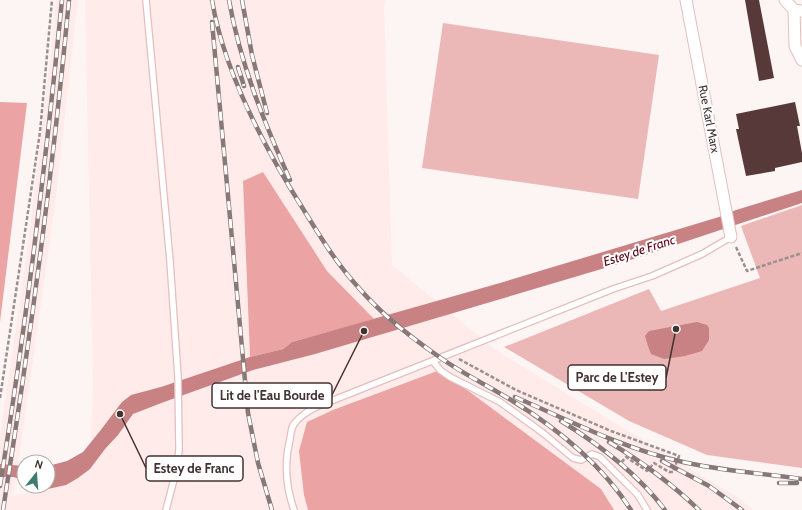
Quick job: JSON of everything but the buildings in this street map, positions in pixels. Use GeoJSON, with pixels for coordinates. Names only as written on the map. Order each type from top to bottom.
{"type":"FeatureCollection","features":[{"type":"Feature","properties":{"kind":"street","name":"Rue Karl Marx"},"geometry":{"type":"LineString","coordinates":[[686,0],[731,232]]}},
{"type":"Feature","properties":{"kind":"street"},"geometry":{"type":"LineString","coordinates":[[785,0],[798,11],[795,46],[802,60]]}},
{"type":"Feature","properties":{"kind":"lane"},"geometry":{"type":"LineString","coordinates":[[146,0],[170,261],[178,377],[178,464],[166,510]]}},
{"type":"Feature","properties":{"kind":"lane"},"geometry":{"type":"LineString","coordinates":[[294,510],[288,489],[286,467],[292,426],[302,415],[316,407],[613,289],[652,276],[702,254],[731,232]]}},
{"type":"Feature","properties":{"kind":"lane"},"geometry":{"type":"LineString","coordinates":[[433,361],[440,370],[450,377],[500,402],[543,433],[573,458],[581,460],[589,455],[596,454],[638,495],[647,510]]}},
{"type":"Feature","properties":{"kind":"path"},"geometry":{"type":"LineString","coordinates":[[0,398],[40,132],[52,0]]}},
{"type":"Feature","properties":{"kind":"path"},"geometry":{"type":"LineString","coordinates":[[731,232],[747,271],[802,253]]}},
{"type":"Feature","properties":{"kind":"path"},"geometry":{"type":"LineString","coordinates":[[451,354],[516,390],[611,431],[679,456],[673,472],[669,472],[654,463],[647,471],[626,457],[614,471]]}},
{"type":"Feature","properties":{"kind":"shaded area"},"geometry":{"type":"Polygon","coordinates":[[[56,0],[78,0],[55,205],[20,454],[16,454],[16,475],[12,496],[22,494],[56,494],[56,487],[66,485],[90,469],[93,385],[85,0],[385,0],[392,265],[497,351],[740,499],[753,510],[614,510],[601,489],[440,370],[304,495],[308,510],[0,510],[0,436],[28,245],[56,0]],[[263,172],[243,181],[250,357],[283,349],[292,342],[373,319],[327,271],[263,172]]]}},
{"type":"Feature","properties":{"kind":"shaded area"},"geometry":{"type":"Polygon","coordinates":[[[443,23],[659,55],[638,199],[422,168],[443,23]]]}},
{"type":"Feature","properties":{"kind":"shaded area"},"geometry":{"type":"Polygon","coordinates":[[[0,102],[27,103],[0,322],[0,102]]]}},
{"type":"Feature","properties":{"kind":"shaded area"},"geometry":{"type":"Polygon","coordinates":[[[263,172],[327,271],[374,319],[292,342],[283,349],[250,357],[243,181],[263,172]]]}},
{"type":"Feature","properties":{"kind":"shaded area"},"geometry":{"type":"Polygon","coordinates":[[[802,205],[802,468],[707,455],[629,421],[504,347],[649,289],[661,311],[760,278],[741,226],[802,205]]]}},
{"type":"Feature","properties":{"kind":"shaded area"},"geometry":{"type":"Polygon","coordinates":[[[440,370],[601,489],[614,510],[308,510],[304,495],[299,451],[307,422],[333,410],[440,370]]]}},
{"type":"Feature","properties":{"kind":"water"},"geometry":{"type":"Polygon","coordinates":[[[802,190],[802,203],[615,265],[315,354],[253,370],[133,414],[90,469],[66,485],[56,487],[56,464],[67,461],[83,452],[122,402],[131,395],[161,387],[250,357],[283,349],[292,342],[500,283],[719,217],[736,210],[802,190]]]}},
{"type":"Feature","properties":{"kind":"water"},"geometry":{"type":"Polygon","coordinates":[[[697,322],[707,325],[709,328],[709,340],[702,351],[685,356],[664,359],[651,354],[645,336],[649,331],[697,322]]]}},
{"type":"Feature","properties":{"kind":"water"},"geometry":{"type":"Polygon","coordinates":[[[0,464],[16,465],[16,478],[0,477],[0,464]]]}},
{"type":"Feature","properties":{"kind":"railway"},"geometry":{"type":"LineString","coordinates":[[0,486],[35,243],[62,0]]}},
{"type":"Feature","properties":{"kind":"railway"},"geometry":{"type":"LineString","coordinates":[[3,510],[40,256],[56,128],[69,0]]}},
{"type":"Feature","properties":{"kind":"railway"},"geometry":{"type":"LineString","coordinates":[[212,0],[226,55],[248,110],[275,163],[290,188],[336,260],[350,278],[376,306],[416,341],[456,368],[502,394],[562,435],[606,478],[631,510]]}},
{"type":"Feature","properties":{"kind":"railway"},"geometry":{"type":"LineString","coordinates":[[229,0],[246,69],[262,114],[290,180]]}},
{"type":"Feature","properties":{"kind":"railway"},"geometry":{"type":"LineString","coordinates":[[242,0],[252,55],[267,113]]}},
{"type":"Feature","properties":{"kind":"railway"},"geometry":{"type":"LineString","coordinates":[[212,22],[248,413],[258,463],[272,510]]}},
{"type":"Feature","properties":{"kind":"railway"},"geometry":{"type":"LineString","coordinates":[[238,67],[244,86]]}},
{"type":"Feature","properties":{"kind":"railway"},"geometry":{"type":"LineString","coordinates":[[515,397],[596,433],[658,456],[740,472],[802,479]]}},
{"type":"Feature","properties":{"kind":"railway"},"geometry":{"type":"LineString","coordinates":[[561,421],[604,450],[630,472],[665,510]]}},
{"type":"Feature","properties":{"kind":"railway"},"geometry":{"type":"LineString","coordinates":[[609,442],[656,473],[699,510]]}},
{"type":"Feature","properties":{"kind":"railway"},"geometry":{"type":"LineString","coordinates":[[662,461],[709,486],[742,510]]}},
{"type":"Feature","properties":{"kind":"railway"},"geometry":{"type":"LineString","coordinates":[[779,483],[797,483]]}},
{"type":"Feature","properties":{"kind":"place","name":"Parc de L'Estey"},"geometry":{"type":"Point","coordinates":[676,329]}},
{"type":"Feature","properties":{"kind":"place","name":"Lit de l'Eau Bourde"},"geometry":{"type":"Point","coordinates":[364,331]}},
{"type":"Feature","properties":{"kind":"place","name":"Estey de Franc"},"geometry":{"type":"Point","coordinates":[120,414]}}]}
